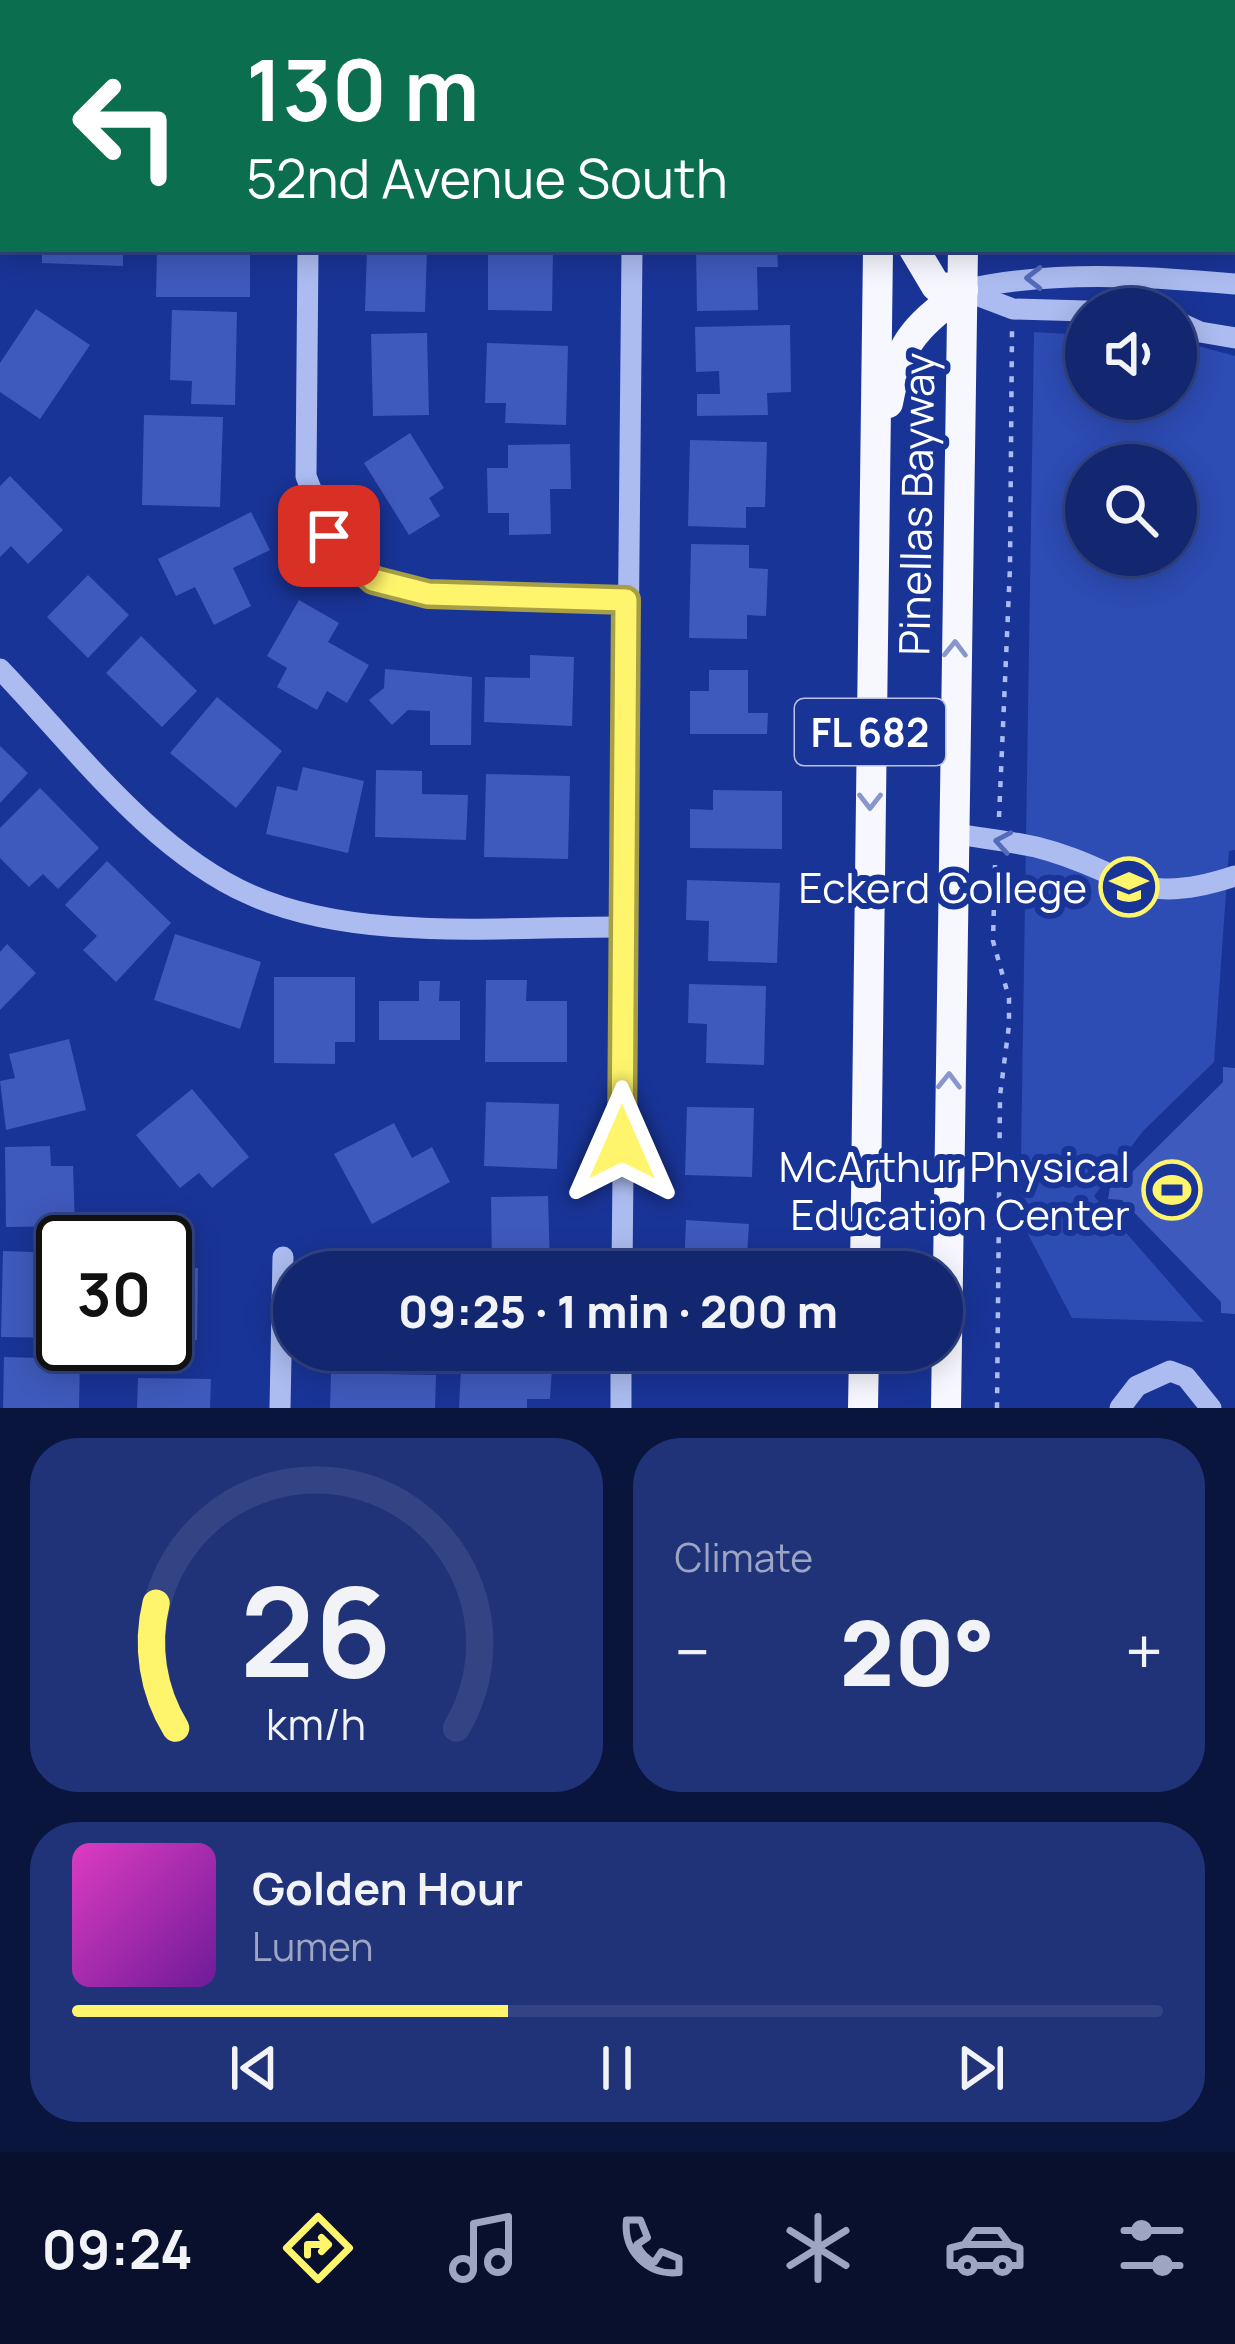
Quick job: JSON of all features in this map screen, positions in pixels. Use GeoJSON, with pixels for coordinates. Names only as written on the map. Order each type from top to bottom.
{"type":"FeatureCollection","features":[{"type":"Feature","properties":{"kind":"main road","name":"Pinellas Bayway"},"geometry":{"type":"LineString","coordinates":[[865,1251],[878,252]]}},
{"type":"Feature","properties":{"kind":"main road"},"geometry":{"type":"LineString","coordinates":[[916,252],[936,286],[963,290]]}},
{"type":"Feature","properties":{"kind":"main road","name":"Pinellas Bayway"},"geometry":{"type":"LineString","coordinates":[[946,1408],[963,252]]}},
{"type":"Feature","properties":{"kind":"main road"},"geometry":{"type":"LineString","coordinates":[[875,474],[905,340],[917,324],[963,290]]}},
{"type":"Feature","properties":{"kind":"main road"},"geometry":{"type":"LineString","coordinates":[[863,1408],[864,1371]]}},
{"type":"Feature","properties":{"kind":"street"},"geometry":{"type":"LineString","coordinates":[[308,252],[306,476],[329,536],[373,580],[428,594],[626,600]]}},
{"type":"Feature","properties":{"kind":"street"},"geometry":{"type":"LineString","coordinates":[[622,1251],[632,252]]}},
{"type":"Feature","properties":{"kind":"street"},"geometry":{"type":"LineString","coordinates":[[963,290],[1014,278],[1161,278],[1235,284]]}},
{"type":"Feature","properties":{"kind":"street"},"geometry":{"type":"LineString","coordinates":[[963,290],[1013,309],[1065,310]]}},
{"type":"Feature","properties":{"kind":"street"},"geometry":{"type":"LineString","coordinates":[[1197,331],[1235,338]]}},
{"type":"Feature","properties":{"kind":"street"},"geometry":{"type":"LineString","coordinates":[[0,669],[143,818],[248,894],[299,912],[358,924],[623,927]]}},
{"type":"Feature","properties":{"kind":"street"},"geometry":{"type":"LineString","coordinates":[[951,833],[1039,848],[1133,887],[1165,893],[1235,876]]}},
{"type":"Feature","properties":{"kind":"street"},"geometry":{"type":"LineString","coordinates":[[280,1408],[281,1371]]}},
{"type":"Feature","properties":{"kind":"street"},"geometry":{"type":"LineString","coordinates":[[620,1408],[621,1371]]}},
{"type":"Feature","properties":{"kind":"street"},"geometry":{"type":"LineString","coordinates":[[1120,1408],[1138,1386],[1170,1371],[1186,1377],[1211,1408]]}},
{"type":"Feature","properties":{"kind":"shaded area","name":"Eckerd College"},"geometry":{"type":"Polygon","coordinates":[[[1034,332],[1065,334],[1065,420],[1197,420],[1197,346],[1235,356],[1235,850],[1229,851],[1214,1062],[1143,1131],[1094,1196],[1204,1322],[1072,1318],[1020,1219],[1034,332]]]}},
{"type":"Feature","properties":{"kind":"building"},"geometry":{"type":"Polygon","coordinates":[[[42,252],[123,252],[123,266],[42,263],[42,252]]]}},
{"type":"Feature","properties":{"kind":"building"},"geometry":{"type":"Polygon","coordinates":[[[157,252],[250,252],[250,297],[156,297],[157,252]]]}},
{"type":"Feature","properties":{"kind":"building"},"geometry":{"type":"Polygon","coordinates":[[[367,252],[427,252],[425,312],[365,311],[367,252]]]}},
{"type":"Feature","properties":{"kind":"building"},"geometry":{"type":"Polygon","coordinates":[[[488,252],[553,252],[552,311],[488,310],[488,252]]]}},
{"type":"Feature","properties":{"kind":"building"},"geometry":{"type":"Polygon","coordinates":[[[696,252],[777,252],[778,267],[757,267],[758,310],[697,311],[696,252]]]}},
{"type":"Feature","properties":{"kind":"building"},"geometry":{"type":"Polygon","coordinates":[[[36,309],[90,345],[40,419],[0,392],[0,363],[36,309]]]}},
{"type":"Feature","properties":{"kind":"building"},"geometry":{"type":"Polygon","coordinates":[[[172,310],[237,312],[235,405],[191,404],[192,381],[170,380],[172,310]]]}},
{"type":"Feature","properties":{"kind":"building"},"geometry":{"type":"Polygon","coordinates":[[[790,325],[791,392],[767,393],[768,415],[697,416],[697,394],[720,394],[719,371],[696,372],[695,327],[790,325]]]}},
{"type":"Feature","properties":{"kind":"building"},"geometry":{"type":"Polygon","coordinates":[[[427,333],[429,415],[373,416],[371,334],[427,333]]]}},
{"type":"Feature","properties":{"kind":"building"},"geometry":{"type":"Polygon","coordinates":[[[487,343],[568,346],[566,425],[505,423],[506,403],[485,403],[487,343]]]}},
{"type":"Feature","properties":{"kind":"building"},"geometry":{"type":"Polygon","coordinates":[[[144,415],[223,417],[220,507],[142,505],[144,415]]]}},
{"type":"Feature","properties":{"kind":"building"},"geometry":{"type":"Polygon","coordinates":[[[410,433],[444,488],[429,498],[440,516],[409,535],[364,463],[410,433]]]}},
{"type":"Feature","properties":{"kind":"building"},"geometry":{"type":"Polygon","coordinates":[[[690,440],[767,442],[765,507],[746,507],[746,528],[688,526],[690,440]]]}},
{"type":"Feature","properties":{"kind":"building"},"geometry":{"type":"Polygon","coordinates":[[[570,444],[571,489],[550,489],[551,534],[509,535],[509,513],[488,513],[487,468],[508,468],[508,445],[570,444]]]}},
{"type":"Feature","properties":{"kind":"building"},"geometry":{"type":"Polygon","coordinates":[[[10,476],[63,530],[28,564],[11,546],[0,557],[0,486],[10,476]]]}},
{"type":"Feature","properties":{"kind":"building"},"geometry":{"type":"Polygon","coordinates":[[[251,512],[270,550],[233,568],[251,606],[214,625],[195,587],[176,596],[158,559],[251,512]]]}},
{"type":"Feature","properties":{"kind":"building"},"geometry":{"type":"Polygon","coordinates":[[[691,544],[749,545],[749,568],[768,569],[766,616],[747,615],[747,639],[689,638],[691,544]]]}},
{"type":"Feature","properties":{"kind":"building"},"geometry":{"type":"Polygon","coordinates":[[[88,575],[129,615],[88,658],[47,617],[88,575]]]}},
{"type":"Feature","properties":{"kind":"building"},"geometry":{"type":"Polygon","coordinates":[[[299,600],[339,623],[328,642],[369,665],[347,703],[327,691],[317,710],[277,687],[287,668],[267,656],[299,600]]]}},
{"type":"Feature","properties":{"kind":"building"},"geometry":{"type":"Polygon","coordinates":[[[141,636],[197,691],[162,727],[106,673],[141,636]]]}},
{"type":"Feature","properties":{"kind":"building"},"geometry":{"type":"Polygon","coordinates":[[[530,655],[574,657],[572,726],[484,722],[485,677],[530,678],[530,655]]]}},
{"type":"Feature","properties":{"kind":"building"},"geometry":{"type":"Polygon","coordinates":[[[385,669],[472,677],[471,745],[430,745],[430,711],[408,710],[392,725],[369,700],[384,688],[385,669]]]}},
{"type":"Feature","properties":{"kind":"building"},"geometry":{"type":"Polygon","coordinates":[[[709,670],[748,670],[748,713],[768,713],[767,734],[690,734],[690,691],[709,691],[709,670]]]}},
{"type":"Feature","properties":{"kind":"building"},"geometry":{"type":"Polygon","coordinates":[[[217,697],[282,751],[236,808],[170,753],[217,697]]]}},
{"type":"Feature","properties":{"kind":"building"},"geometry":{"type":"Polygon","coordinates":[[[0,746],[28,773],[0,803],[0,746]]]}},
{"type":"Feature","properties":{"kind":"building"},"geometry":{"type":"Polygon","coordinates":[[[303,767],[364,781],[348,853],[266,834],[277,786],[297,791],[303,767]]]}},
{"type":"Feature","properties":{"kind":"building"},"geometry":{"type":"Polygon","coordinates":[[[376,770],[422,771],[422,794],[468,795],[466,840],[375,837],[376,770]]]}},
{"type":"Feature","properties":{"kind":"building"},"geometry":{"type":"Polygon","coordinates":[[[486,774],[570,776],[568,859],[484,857],[486,774]]]}},
{"type":"Feature","properties":{"kind":"building"},"geometry":{"type":"Polygon","coordinates":[[[40,788],[99,848],[58,889],[43,874],[29,887],[0,858],[0,828],[40,788]]]}},
{"type":"Feature","properties":{"kind":"building"},"geometry":{"type":"Polygon","coordinates":[[[713,790],[782,791],[782,849],[690,848],[690,809],[713,810],[713,790]]]}},
{"type":"Feature","properties":{"kind":"building"},"geometry":{"type":"Polygon","coordinates":[[[107,861],[171,923],[116,982],[83,950],[97,936],[65,905],[107,861]]]}},
{"type":"Feature","properties":{"kind":"building"},"geometry":{"type":"Polygon","coordinates":[[[687,880],[780,883],[777,963],[708,961],[709,921],[686,920],[687,880]]]}},
{"type":"Feature","properties":{"kind":"building"},"geometry":{"type":"Polygon","coordinates":[[[175,934],[261,962],[240,1029],[154,1000],[175,934]]]}},
{"type":"Feature","properties":{"kind":"building"},"geometry":{"type":"Polygon","coordinates":[[[7,944],[36,973],[0,1010],[0,952],[7,944]]]}},
{"type":"Feature","properties":{"kind":"building"},"geometry":{"type":"Polygon","coordinates":[[[274,977],[355,977],[355,1042],[335,1042],[335,1064],[274,1063],[274,977]]]}},
{"type":"Feature","properties":{"kind":"building"},"geometry":{"type":"Polygon","coordinates":[[[486,980],[527,980],[526,1001],[567,1001],[567,1062],[485,1062],[486,980]]]}},
{"type":"Feature","properties":{"kind":"building"},"geometry":{"type":"Polygon","coordinates":[[[419,981],[440,981],[439,1001],[460,1001],[460,1040],[379,1040],[379,1001],[419,1001],[419,981]]]}},
{"type":"Feature","properties":{"kind":"building"},"geometry":{"type":"Polygon","coordinates":[[[689,984],[766,986],[764,1065],[706,1063],[707,1024],[688,1023],[689,984]]]}},
{"type":"Feature","properties":{"kind":"building"},"geometry":{"type":"Polygon","coordinates":[[[69,1039],[86,1110],[6,1130],[0,1081],[15,1078],[9,1054],[69,1039]]]}},
{"type":"Feature","properties":{"kind":"building","name":"McArthur Physical Education Center"},"geometry":{"type":"Polygon","coordinates":[[[1223,1067],[1235,1068],[1235,1314],[1221,1313],[1221,1302],[1122,1200],[1108,1199],[1111,1182],[1123,1181],[1223,1082],[1223,1067]]]}},
{"type":"Feature","properties":{"kind":"building"},"geometry":{"type":"Polygon","coordinates":[[[192,1089],[249,1157],[212,1188],[199,1173],[180,1188],[136,1135],[192,1089]]]}},
{"type":"Feature","properties":{"kind":"building"},"geometry":{"type":"Polygon","coordinates":[[[486,1102],[559,1104],[557,1169],[484,1166],[486,1102]]]}},
{"type":"Feature","properties":{"kind":"building"},"geometry":{"type":"Polygon","coordinates":[[[687,1107],[754,1108],[752,1177],[685,1175],[687,1107]]]}},
{"type":"Feature","properties":{"kind":"building"},"geometry":{"type":"Polygon","coordinates":[[[394,1123],[412,1158],[432,1147],[450,1182],[372,1224],[334,1154],[394,1123]]]}},
{"type":"Feature","properties":{"kind":"building"},"geometry":{"type":"Polygon","coordinates":[[[50,1146],[51,1166],[73,1166],[75,1215],[36,1215],[36,1227],[6,1227],[5,1147],[50,1146]]]}},
{"type":"Feature","properties":{"kind":"building"},"geometry":{"type":"Polygon","coordinates":[[[548,1196],[550,1251],[492,1251],[491,1197],[548,1196]]]}},
{"type":"Feature","properties":{"kind":"building"},"geometry":{"type":"Polygon","coordinates":[[[686,1220],[749,1224],[747,1251],[685,1251],[686,1220]]]}},
{"type":"Feature","properties":{"kind":"building"},"geometry":{"type":"Polygon","coordinates":[[[3,1251],[36,1252],[36,1338],[1,1337],[3,1251]]]}},
{"type":"Feature","properties":{"kind":"building"},"geometry":{"type":"Polygon","coordinates":[[[192,1268],[198,1268],[197,1340],[192,1340],[192,1268]]]}},
{"type":"Feature","properties":{"kind":"building"},"geometry":{"type":"Polygon","coordinates":[[[4,1357],[36,1358],[36,1371],[80,1371],[79,1408],[3,1408],[4,1357]]]}},
{"type":"Feature","properties":{"kind":"building"},"geometry":{"type":"Polygon","coordinates":[[[461,1371],[552,1371],[550,1399],[527,1399],[527,1408],[459,1408],[461,1371]]]}},
{"type":"Feature","properties":{"kind":"building"},"geometry":{"type":"Polygon","coordinates":[[[331,1373],[436,1375],[435,1408],[330,1408],[331,1373]]]}},
{"type":"Feature","properties":{"kind":"building"},"geometry":{"type":"Polygon","coordinates":[[[138,1378],[211,1379],[210,1408],[137,1408],[138,1378]]]}},
{"type":"Feature","properties":{"kind":"place","name":"Eckerd College"},"geometry":{"type":"Point","coordinates":[1129,887]}},
{"type":"Feature","properties":{"kind":"place","name":"McArthur Physical Education Center"},"geometry":{"type":"Point","coordinates":[1172,1190]}},
{"type":"Feature","properties":{"kind":"route"},"geometry":{"type":"LineString","coordinates":[[329,536],[373,580],[428,594],[626,600],[622,1143]]}}]}
